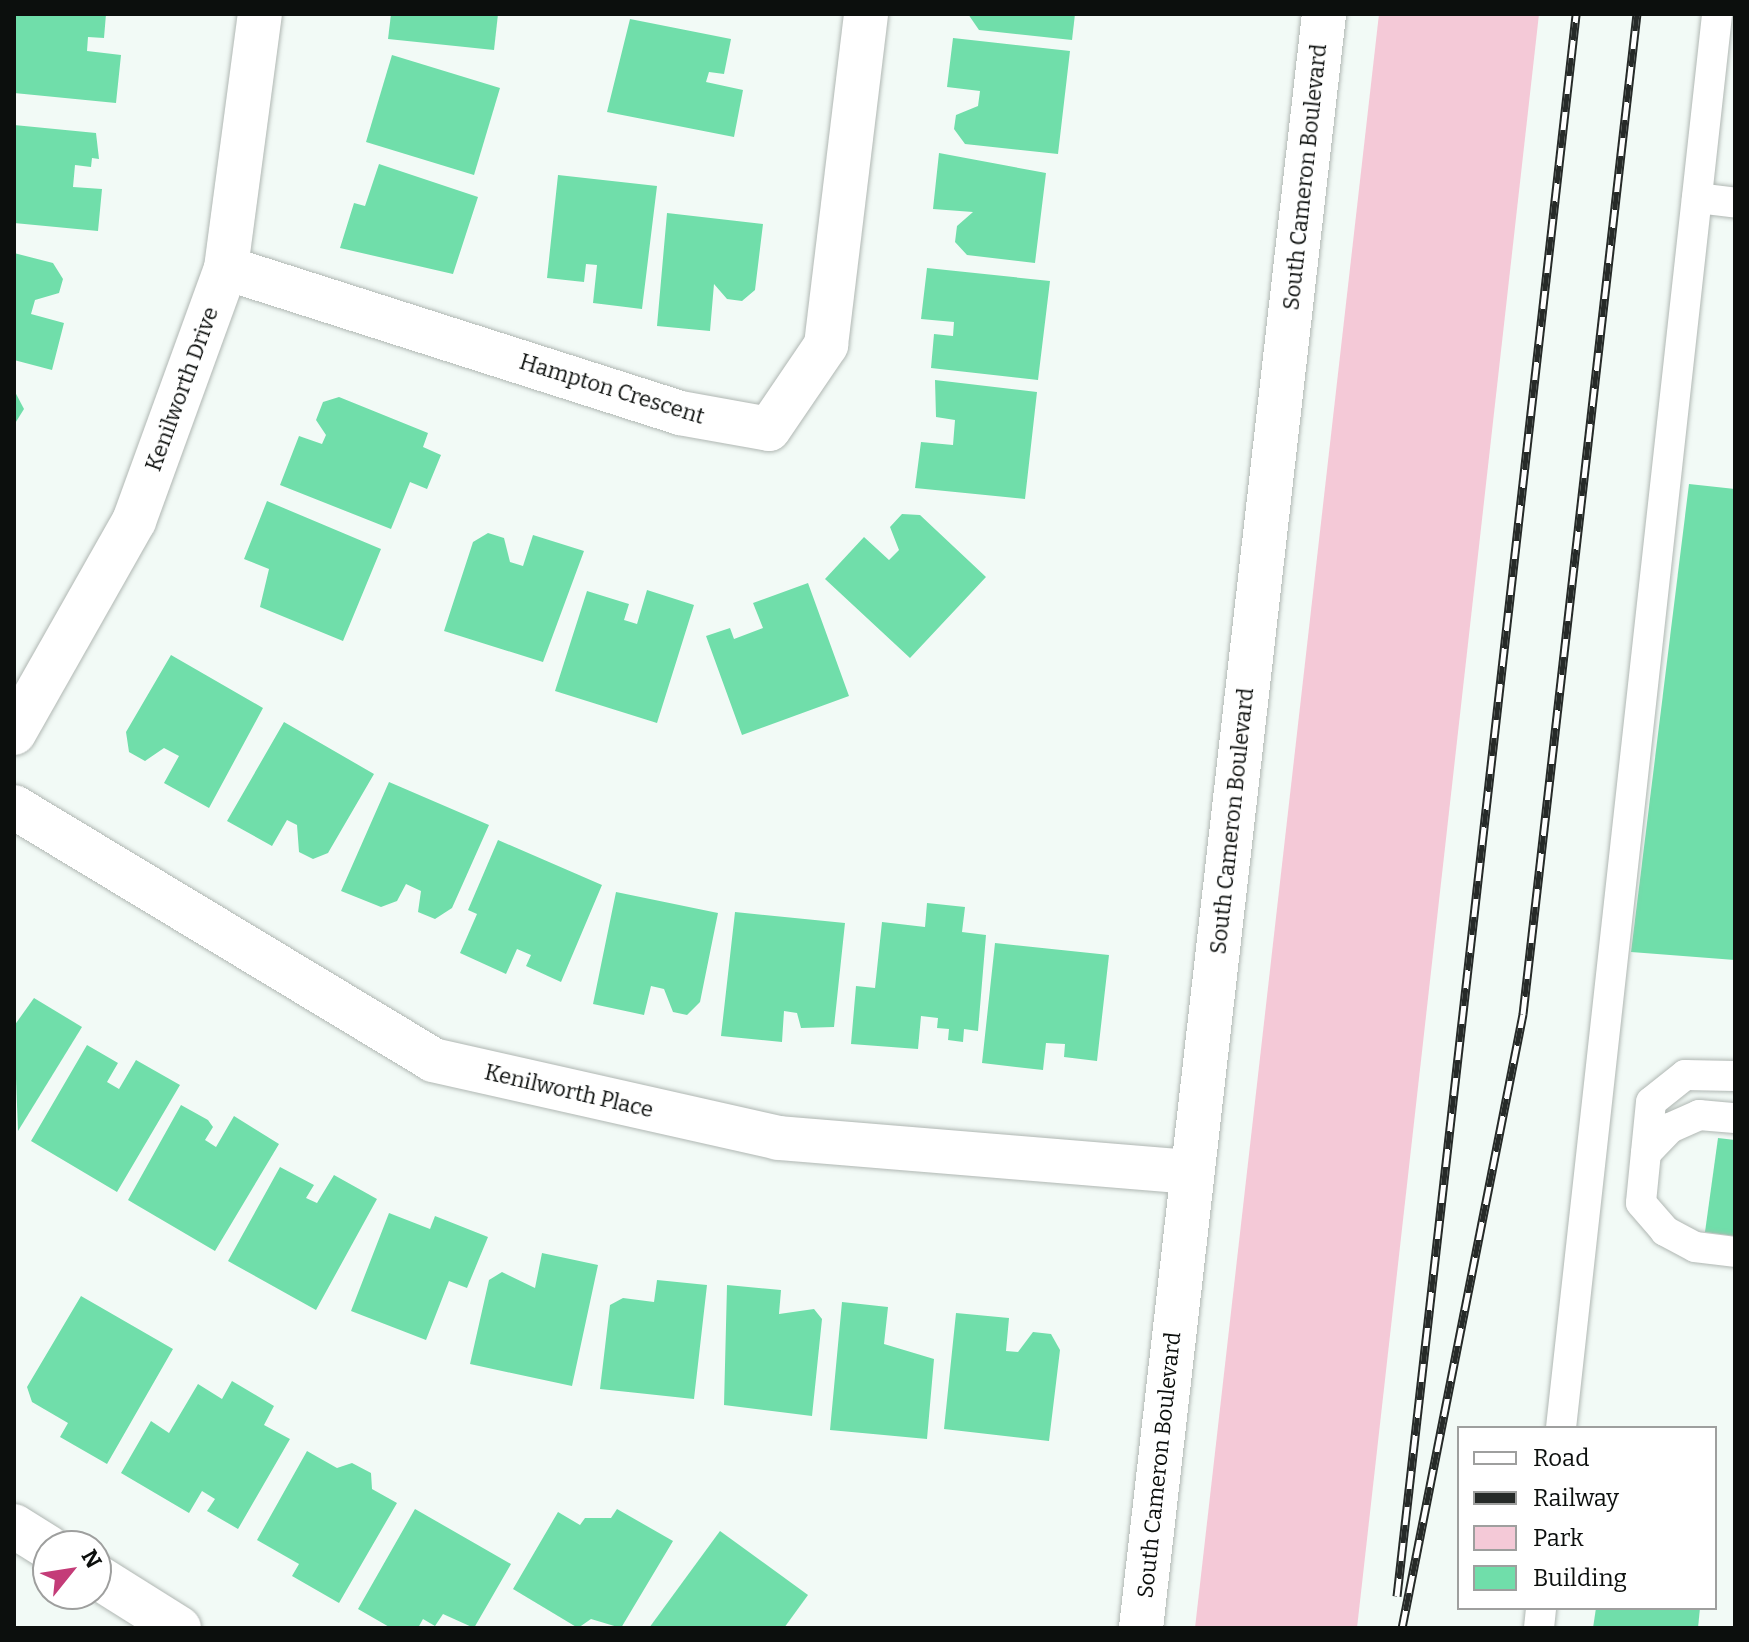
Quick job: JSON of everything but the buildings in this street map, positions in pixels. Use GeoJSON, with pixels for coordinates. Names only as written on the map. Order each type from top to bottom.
{"type":"FeatureCollection","features":[{"type":"Feature","properties":{"kind":"street","name":"Kenilworth Drive"},"geometry":{"type":"LineString","coordinates":[[14,733],[134,521],[226,268],[260,14]]}},
{"type":"Feature","properties":{"kind":"street","name":"Hampton Crescent"},"geometry":{"type":"LineString","coordinates":[[226,268],[680,413],[769,429],[826,345],[866,14]]}},
{"type":"Feature","properties":{"kind":"street","name":"South Cameron Boulevard"},"geometry":{"type":"LineString","coordinates":[[1141,1628],[1324,14]]}},
{"type":"Feature","properties":{"kind":"street","name":"Kenilworth Place"},"geometry":{"type":"LineString","coordinates":[[14,807],[433,1060],[778,1138],[1192,1172]]}},
{"type":"Feature","properties":{"kind":"street"},"geometry":{"type":"LineString","coordinates":[[14,1526],[32,1537]]}},
{"type":"Feature","properties":{"kind":"street"},"geometry":{"type":"LineString","coordinates":[[112,1586],[179,1628]]}},
{"type":"Feature","properties":{"kind":"lane"},"geometry":{"type":"LineString","coordinates":[[1561,1426],[1717,14]]}},
{"type":"Feature","properties":{"kind":"lane"},"geometry":{"type":"LineString","coordinates":[[1697,198],[1735,203]]}},
{"type":"Feature","properties":{"kind":"lane"},"geometry":{"type":"LineString","coordinates":[[1735,1076],[1685,1075],[1651,1102],[1641,1203],[1665,1231],[1695,1247],[1735,1252]]}},
{"type":"Feature","properties":{"kind":"lane"},"geometry":{"type":"LineString","coordinates":[[1646,1153],[1670,1128],[1699,1115],[1735,1118]]}},
{"type":"Feature","properties":{"kind":"green space"},"geometry":{"type":"Polygon","coordinates":[[[1379,14],[1539,14],[1357,1628],[1195,1628],[1379,14]]]}},
{"type":"Feature","properties":{"kind":"railway"},"geometry":{"type":"LineString","coordinates":[[1397,1596],[1576,14]]}},
{"type":"Feature","properties":{"kind":"railway"},"geometry":{"type":"LineString","coordinates":[[1402,1628],[1523,1014],[1637,14]]}}]}
